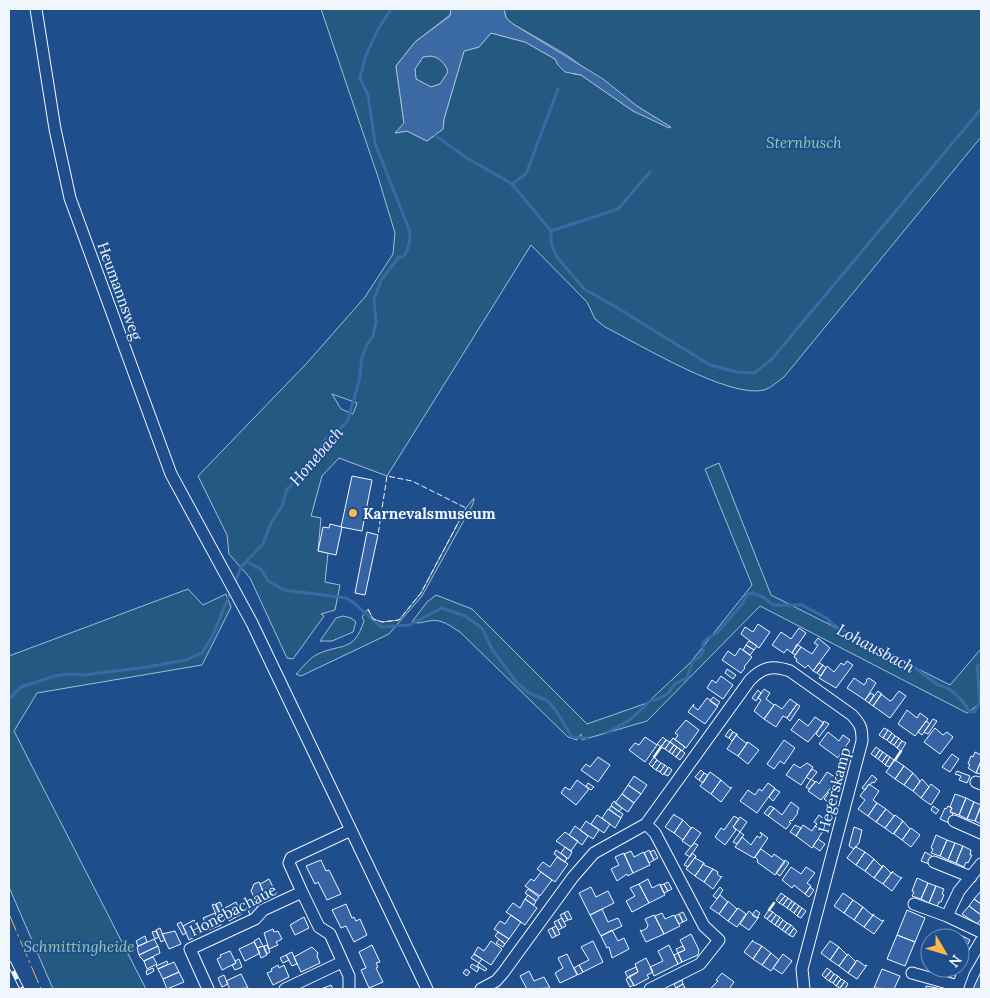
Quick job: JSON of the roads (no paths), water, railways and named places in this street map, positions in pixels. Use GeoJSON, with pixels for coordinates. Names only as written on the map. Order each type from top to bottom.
{"type":"FeatureCollection","features":[{"type":"Feature","properties":{"kind":"street","name":"Heumannsweg"},"geometry":{"type":"LineString","coordinates":[[36,9],[55,129],[70,198],[171,474],[252,623],[351,830]]}},
{"type":"Feature","properties":{"kind":"street","name":"Hegerskamp"},"geometry":{"type":"LineString","coordinates":[[481,989],[496,981],[503,973],[573,877],[594,853],[646,824],[750,680],[758,672],[768,668],[779,667],[790,671],[852,716],[860,724],[862,741],[802,969],[804,989]]}},
{"type":"Feature","properties":{"kind":"street"},"geometry":{"type":"LineString","coordinates":[[954,821],[981,833]]}},
{"type":"Feature","properties":{"kind":"street"},"geometry":{"type":"LineString","coordinates":[[646,824],[655,833],[704,926],[719,940],[700,964],[650,989]]}},
{"type":"Feature","properties":{"kind":"street","name":"Honebachaue"},"geometry":{"type":"LineString","coordinates":[[349,989],[349,976],[330,934],[319,927],[290,862],[291,858],[351,830]]}},
{"type":"Feature","properties":{"kind":"street"},"geometry":{"type":"LineString","coordinates":[[351,830],[427,989]]}},
{"type":"Feature","properties":{"kind":"street"},"geometry":{"type":"LineString","coordinates":[[934,862],[971,877]]}},
{"type":"Feature","properties":{"kind":"street"},"geometry":{"type":"LineString","coordinates":[[947,916],[959,891],[981,864]]}},
{"type":"Feature","properties":{"kind":"street","name":"Honebachaue"},"geometry":{"type":"LineString","coordinates":[[208,989],[190,950],[255,919],[263,910],[302,892]]}},
{"type":"Feature","properties":{"kind":"street"},"geometry":{"type":"LineString","coordinates":[[914,904],[947,916],[981,932]]}},
{"type":"Feature","properties":{"kind":"street"},"geometry":{"type":"LineString","coordinates":[[912,973],[958,988],[964,970],[981,941]]}},
{"type":"Feature","properties":{"kind":"street"},"geometry":{"type":"LineString","coordinates":[[288,988],[342,962]]}},
{"type":"Feature","properties":{"kind":"waterway","name":"Honebach"},"geometry":{"type":"LineString","coordinates":[[235,583],[241,567],[263,544],[271,523],[282,506],[287,489],[303,474],[325,440],[348,420],[359,381],[362,357],[373,336],[376,322],[374,300],[381,280],[399,257],[405,255],[409,246],[410,232],[375,143],[368,95],[360,78],[365,58],[377,31],[391,9]]}},
{"type":"Feature","properties":{"kind":"waterway"},"geometry":{"type":"LineString","coordinates":[[512,184],[526,174],[558,89]]}},
{"type":"Feature","properties":{"kind":"waterway"},"geometry":{"type":"LineString","coordinates":[[436,136],[467,158],[512,184],[551,231],[551,243],[557,257],[584,289],[710,365],[737,372],[754,373],[771,360],[981,109]]}},
{"type":"Feature","properties":{"kind":"waterway"},"geometry":{"type":"LineString","coordinates":[[551,231],[618,209],[650,172]]}},
{"type":"Feature","properties":{"kind":"waterway","name":"Lohausbach"},"geometry":{"type":"LineString","coordinates":[[247,562],[261,569],[268,581],[284,590],[346,598],[381,627],[409,625],[442,608],[465,616],[482,628],[492,649],[516,682],[529,693],[548,701],[572,737],[587,738]]}},
{"type":"Feature","properties":{"kind":"waterway","name":"Honebach"},"geometry":{"type":"LineString","coordinates":[[9,699],[21,687],[55,676],[69,674],[84,675],[147,667],[186,660],[202,653],[212,637],[231,591]]}},
{"type":"Feature","properties":{"kind":"waterway","name":"Lohausbach"},"geometry":{"type":"LineString","coordinates":[[606,733],[630,720],[651,700],[656,700],[669,693],[674,685],[687,678],[693,661],[700,657],[703,651],[703,643],[717,633],[743,603],[747,594],[753,593],[763,597],[773,605],[802,605],[828,619],[832,624],[856,637],[860,642],[906,661],[938,685],[952,691],[960,698],[969,711],[974,712],[980,703],[977,666],[981,664]]}},
{"type":"Feature","properties":{"kind":"railway"},"geometry":{"type":"LineString","coordinates":[[9,963],[22,989]]}},
{"type":"Feature","properties":{"kind":"place","name":"Karnevalsmuseum"},"geometry":{"type":"Point","coordinates":[353,513]}},
{"type":"Feature","properties":{"kind":"park label","name":"Sternbusch"},"geometry":{"type":"Point","coordinates":[804,142]}},
{"type":"Feature","properties":{"kind":"park label","name":"Schmittingheide"},"geometry":{"type":"Point","coordinates":[79,946]}}]}
